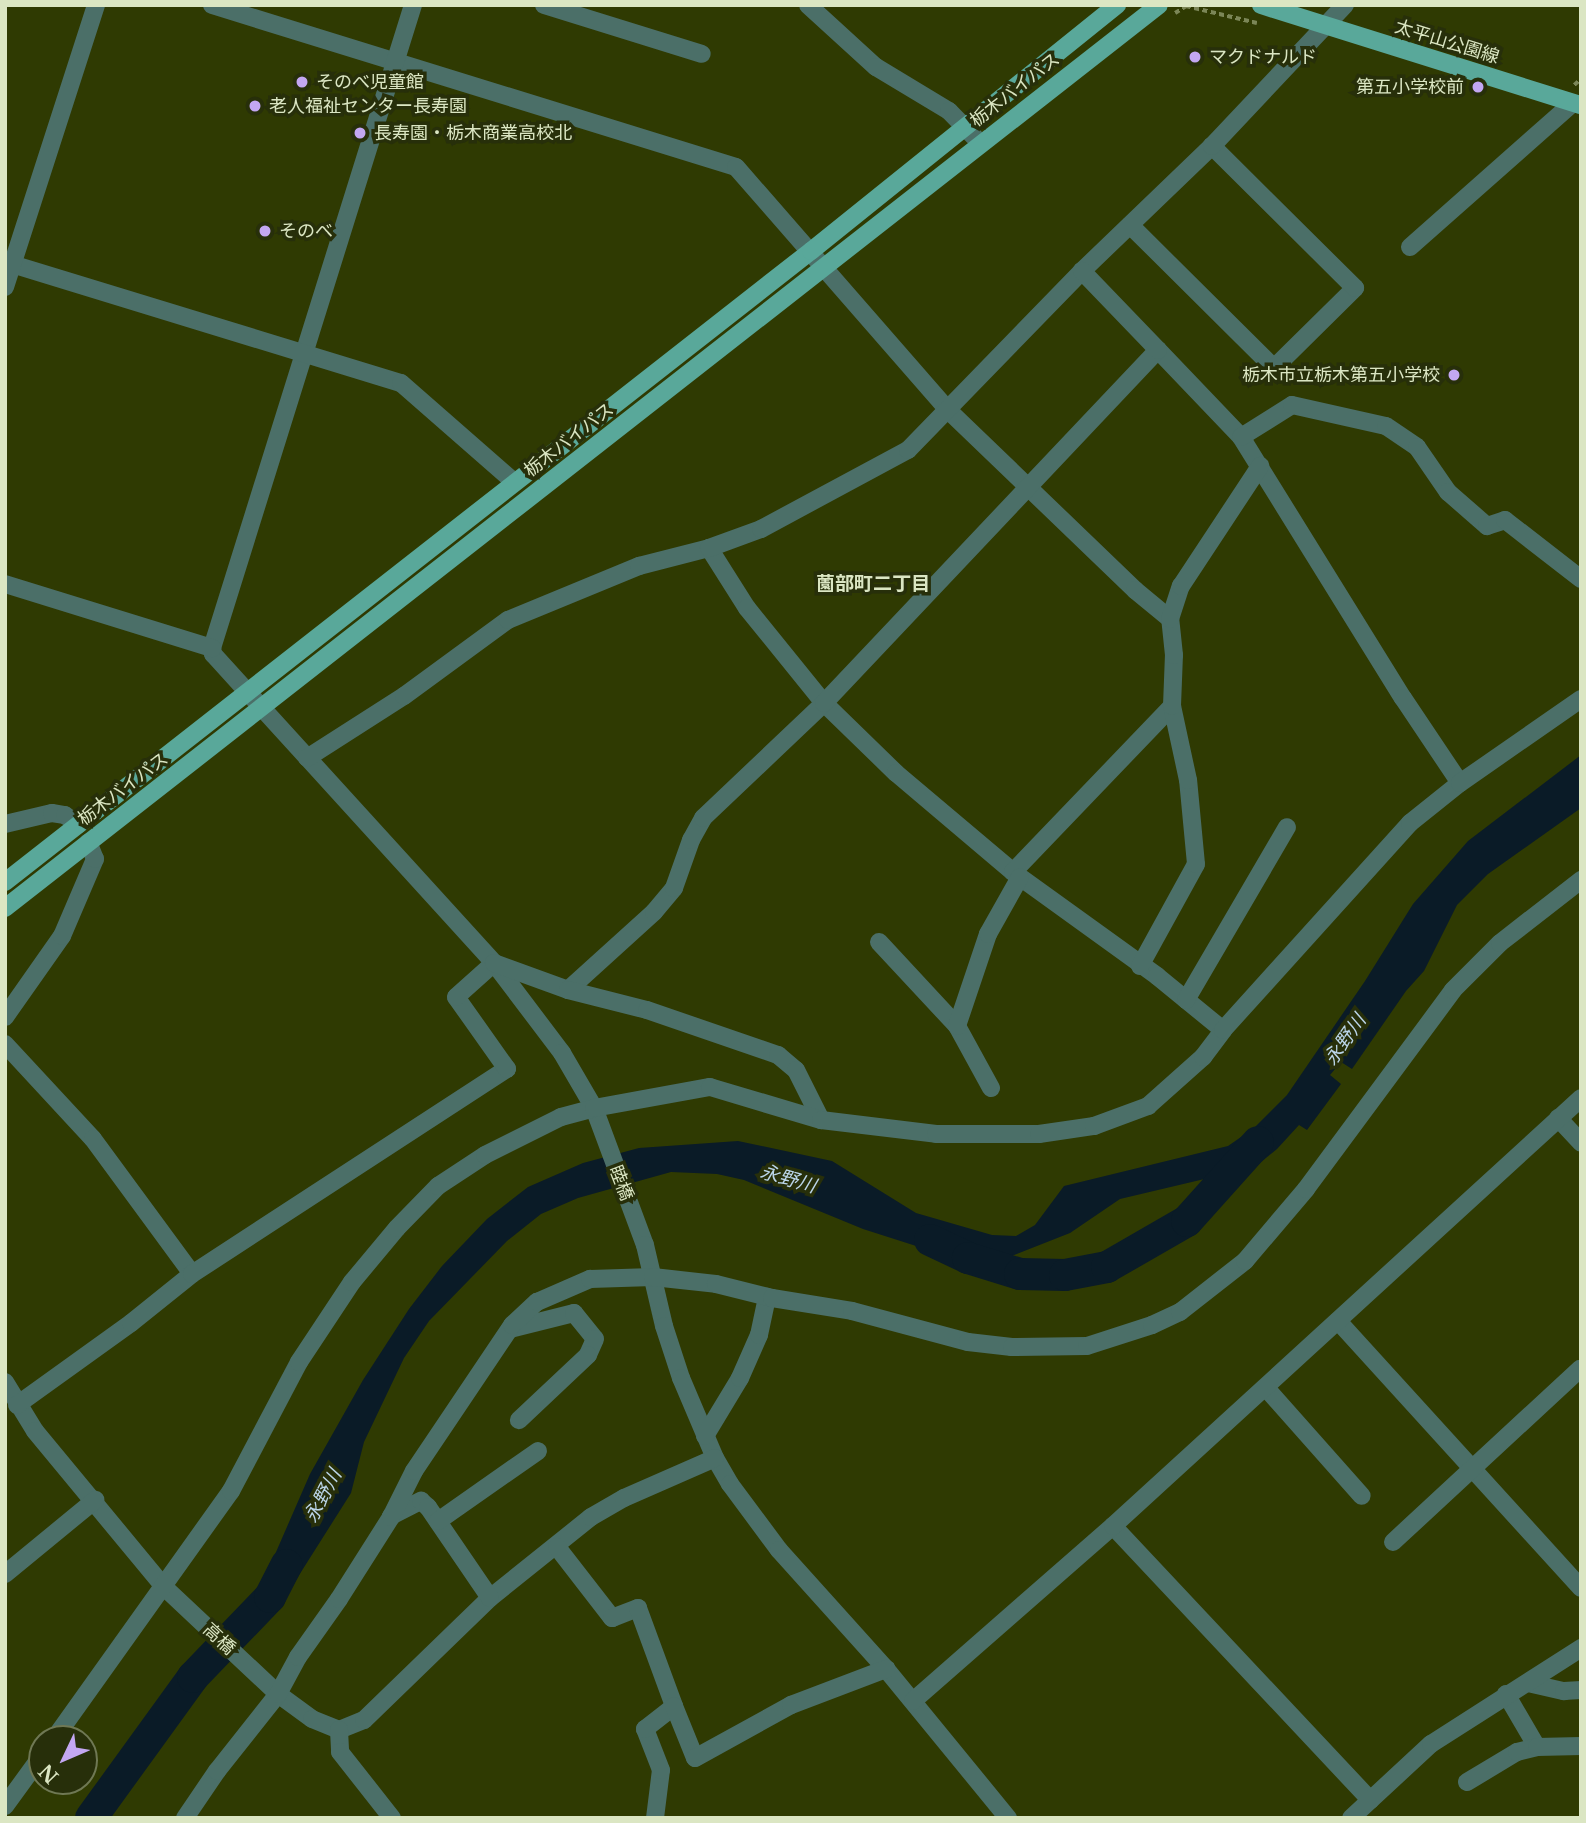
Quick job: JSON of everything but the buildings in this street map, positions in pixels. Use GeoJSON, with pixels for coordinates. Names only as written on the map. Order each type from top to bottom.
{"type":"FeatureCollection","features":[{"type":"Feature","properties":{"kind":"main road","name":"栃木バイパス"},"geometry":{"type":"LineString","coordinates":[[5,882],[811,251],[1117,5]]}},
{"type":"Feature","properties":{"kind":"main road","name":"太平山公園線"},"geometry":{"type":"LineString","coordinates":[[1261,5],[1577,104]]}},
{"type":"Feature","properties":{"kind":"main road","name":"栃木バイパス"},"geometry":{"type":"LineString","coordinates":[[5,908],[980,144],[1162,12]]}},
{"type":"Feature","properties":{"kind":"street"},"geometry":{"type":"LineString","coordinates":[[5,286],[9,263],[96,5]]}},
{"type":"Feature","properties":{"kind":"street"},"geometry":{"type":"LineString","coordinates":[[212,5],[736,167],[948,410],[1135,590],[1170,619]]}},
{"type":"Feature","properties":{"kind":"street"},"geometry":{"type":"LineString","coordinates":[[5,584],[212,648],[413,5]]}},
{"type":"Feature","properties":{"kind":"street"},"geometry":{"type":"LineString","coordinates":[[544,5],[702,54]]}},
{"type":"Feature","properties":{"kind":"street"},"geometry":{"type":"LineString","coordinates":[[808,5],[876,66],[948,111],[980,144]]}},
{"type":"Feature","properties":{"kind":"street"},"geometry":{"type":"LineString","coordinates":[[307,758],[404,696],[508,620],[639,566],[709,548],[793,514],[908,450],[1082,271],[1212,146],[1345,5]]}},
{"type":"Feature","properties":{"kind":"street"},"geometry":{"type":"LineString","coordinates":[[1410,247],[1577,104]]}},
{"type":"Feature","properties":{"kind":"street"},"geometry":{"type":"LineString","coordinates":[[1130,225],[1274,368],[1355,288],[1212,146]]}},
{"type":"Feature","properties":{"kind":"street"},"geometry":{"type":"LineString","coordinates":[[9,263],[408,387],[514,482]]}},
{"type":"Feature","properties":{"kind":"street"},"geometry":{"type":"LineString","coordinates":[[1082,271],[1241,437],[1403,698],[1460,783]]}},
{"type":"Feature","properties":{"kind":"street"},"geometry":{"type":"LineString","coordinates":[[568,990],[653,912],[674,888],[691,840],[703,818],[824,703],[1027,485],[1158,350]]}},
{"type":"Feature","properties":{"kind":"street"},"geometry":{"type":"LineString","coordinates":[[1241,437],[1292,405],[1386,426],[1417,447],[1448,492],[1487,526],[1505,520],[1581,579]]}},
{"type":"Feature","properties":{"kind":"street"},"geometry":{"type":"LineString","coordinates":[[1140,966],[1196,864],[1188,780],[1172,706],[1170,619],[1181,586],[1260,466]]}},
{"type":"Feature","properties":{"kind":"street"},"geometry":{"type":"LineString","coordinates":[[709,548],[747,608],[824,703],[896,773],[1016,874],[1223,1030]]}},
{"type":"Feature","properties":{"kind":"street","name":"睦橋"},"geometry":{"type":"LineString","coordinates":[[212,648],[216,659],[494,964],[555,1044],[596,1115],[645,1245],[664,1326],[705,1436],[730,1485],[779,1550],[886,1669],[1008,1818]]}},
{"type":"Feature","properties":{"kind":"street"},"geometry":{"type":"LineString","coordinates":[[65,1725],[169,1592],[231,1490],[299,1362],[352,1282],[397,1228],[438,1186],[485,1155],[561,1117],[596,1115],[710,1087],[821,1120],[936,1134],[977,1136],[1039,1134],[1094,1126],[1148,1106],[1163,1096],[1203,1057],[1223,1030],[1410,823],[1460,783],[1581,699]]}},
{"type":"Feature","properties":{"kind":"street"},"geometry":{"type":"LineString","coordinates":[[957,1026],[988,934],[1016,874],[1172,706]]}},
{"type":"Feature","properties":{"kind":"street"},"geometry":{"type":"LineString","coordinates":[[5,824],[52,813],[65,815],[78,825]]}},
{"type":"Feature","properties":{"kind":"street"},"geometry":{"type":"LineString","coordinates":[[1186,1000],[1287,827]]}},
{"type":"Feature","properties":{"kind":"street"},"geometry":{"type":"LineString","coordinates":[[5,1017],[62,936],[95,859],[88,842]]}},
{"type":"Feature","properties":{"kind":"street"},"geometry":{"type":"LineString","coordinates":[[186,1818],[217,1771],[278,1694],[298,1657],[340,1599],[391,1517],[414,1471],[510,1329],[537,1302],[590,1279],[653,1277],[716,1284],[767,1297],[852,1311],[968,1342],[1012,1347],[1087,1346],[1121,1337],[1180,1312],[1245,1261],[1276,1226],[1452,990],[1500,943],[1581,880]]}},
{"type":"Feature","properties":{"kind":"street"},"geometry":{"type":"LineString","coordinates":[[879,942],[957,1026],[991,1088]]}},
{"type":"Feature","properties":{"kind":"street"},"geometry":{"type":"LineString","coordinates":[[17,1405],[131,1323],[192,1274],[507,1069],[456,998],[494,964],[568,990],[647,1010],[778,1055],[796,1070],[821,1120]]}},
{"type":"Feature","properties":{"kind":"street"},"geometry":{"type":"LineString","coordinates":[[5,1044],[93,1139],[192,1274]]}},
{"type":"Feature","properties":{"kind":"street"},"geometry":{"type":"LineString","coordinates":[[913,1701],[1266,1388],[1581,1098]]}},
{"type":"Feature","properties":{"kind":"street"},"geometry":{"type":"LineString","coordinates":[[1558,1118],[1581,1143]]}},
{"type":"Feature","properties":{"kind":"street"},"geometry":{"type":"LineString","coordinates":[[705,1436],[740,1378],[760,1335],[767,1297]]}},
{"type":"Feature","properties":{"kind":"street"},"geometry":{"type":"LineString","coordinates":[[510,1329],[575,1313],[595,1339],[588,1355],[519,1420]]}},
{"type":"Feature","properties":{"kind":"street"},"geometry":{"type":"LineString","coordinates":[[1338,1321],[1581,1588]]}},
{"type":"Feature","properties":{"kind":"street"},"geometry":{"type":"LineString","coordinates":[[1393,1542],[1580,1369]]}},
{"type":"Feature","properties":{"kind":"street","name":"高橋"},"geometry":{"type":"LineString","coordinates":[[5,1382],[35,1432],[95,1500],[169,1592],[278,1694],[312,1719],[339,1730]]}},
{"type":"Feature","properties":{"kind":"street"},"geometry":{"type":"LineString","coordinates":[[1266,1388],[1362,1496]]}},
{"type":"Feature","properties":{"kind":"street"},"geometry":{"type":"LineString","coordinates":[[438,1521],[538,1451]]}},
{"type":"Feature","properties":{"kind":"street"},"geometry":{"type":"LineString","coordinates":[[385,1815],[340,1752],[339,1730],[364,1720],[489,1598],[592,1517],[624,1498],[715,1458]]}},
{"type":"Feature","properties":{"kind":"street"},"geometry":{"type":"LineString","coordinates":[[5,1574],[95,1500]]}},
{"type":"Feature","properties":{"kind":"street"},"geometry":{"type":"LineString","coordinates":[[391,1517],[421,1501],[438,1521],[489,1598]]}},
{"type":"Feature","properties":{"kind":"street"},"geometry":{"type":"LineString","coordinates":[[1113,1526],[1370,1800]]}},
{"type":"Feature","properties":{"kind":"street"},"geometry":{"type":"LineString","coordinates":[[556,1547],[612,1618],[638,1608],[695,1758],[791,1705],[886,1669]]}},
{"type":"Feature","properties":{"kind":"street"},"geometry":{"type":"LineString","coordinates":[[1351,1818],[1431,1744],[1581,1648]]}},
{"type":"Feature","properties":{"kind":"street"},"geometry":{"type":"LineString","coordinates":[[1528,1683],[1564,1690],[1581,1690]]}},
{"type":"Feature","properties":{"kind":"street"},"geometry":{"type":"LineString","coordinates":[[1506,1695],[1537,1747]]}},
{"type":"Feature","properties":{"kind":"street"},"geometry":{"type":"LineString","coordinates":[[655,1818],[661,1770],[645,1729],[674,1706]]}},
{"type":"Feature","properties":{"kind":"street"},"geometry":{"type":"LineString","coordinates":[[1467,1782],[1517,1752],[1537,1747],[1581,1746]]}},
{"type":"Feature","properties":{"kind":"street"},"geometry":{"type":"LineString","coordinates":[[5,1782],[28,1774]]}},
{"type":"Feature","properties":{"kind":"street"},"geometry":{"type":"LineString","coordinates":[[5,1806],[28,1774]]}},
{"type":"Feature","properties":{"kind":"path"},"geometry":{"type":"LineString","coordinates":[[1162,12],[1186,5],[1260,24]]}},
{"type":"Feature","properties":{"kind":"water"},"geometry":{"type":"Polygon","coordinates":[[[1581,755],[1581,808],[1488,874],[1457,905],[1424,971],[1406,991],[1352,1069],[1341,1062],[1330,1075],[1341,1084],[1307,1130],[1299,1125],[1277,1149],[1255,1167],[1120,1199],[1070,1233],[996,1262],[938,1253],[863,1229],[744,1180],[717,1174],[671,1172],[578,1198],[541,1214],[507,1241],[429,1321],[404,1358],[364,1442],[351,1493],[277,1610],[256,1598],[310,1474],[363,1380],[409,1309],[442,1266],[487,1219],[528,1187],[583,1163],[639,1148],[738,1141],[832,1161],[916,1213],[992,1235],[1016,1236],[1035,1225],[1064,1186],[1228,1146],[1254,1128],[1287,1095],[1365,981],[1413,904],[1468,841],[1581,755]]]}},
{"type":"Feature","properties":{"kind":"waterway","name":"永野川"},"geometry":{"type":"LineString","coordinates":[[930,1240],[968,1258],[1020,1274],[1065,1275],[1107,1267],[1187,1221],[1258,1142]]}},
{"type":"Feature","properties":{"kind":"waterway","name":"永野川"},"geometry":{"type":"LineString","coordinates":[[91,1818],[193,1677],[270,1597],[286,1565]]}},
{"type":"Feature","properties":{"kind":"place","name":"マクドナルド"},"geometry":{"type":"Point","coordinates":[1195,57]}},
{"type":"Feature","properties":{"kind":"place","name":"そのべ児童館"},"geometry":{"type":"Point","coordinates":[302,82]}},
{"type":"Feature","properties":{"kind":"place","name":"第五小学校前"},"geometry":{"type":"Point","coordinates":[1478,87]}},
{"type":"Feature","properties":{"kind":"place","name":"老人福祉センター長寿園"},"geometry":{"type":"Point","coordinates":[255,106]}},
{"type":"Feature","properties":{"kind":"place","name":"長寿園・栃木商業高校北"},"geometry":{"type":"Point","coordinates":[360,133]}},
{"type":"Feature","properties":{"kind":"place","name":"そのべ"},"geometry":{"type":"Point","coordinates":[265,231]}},
{"type":"Feature","properties":{"kind":"place","name":"栃木市立栃木第五小学校"},"geometry":{"type":"Point","coordinates":[1454,375]}},
{"type":"Feature","properties":{"kind":"district","name":"薗部町二丁目"},"geometry":{"type":"Point","coordinates":[873,584]}}]}
